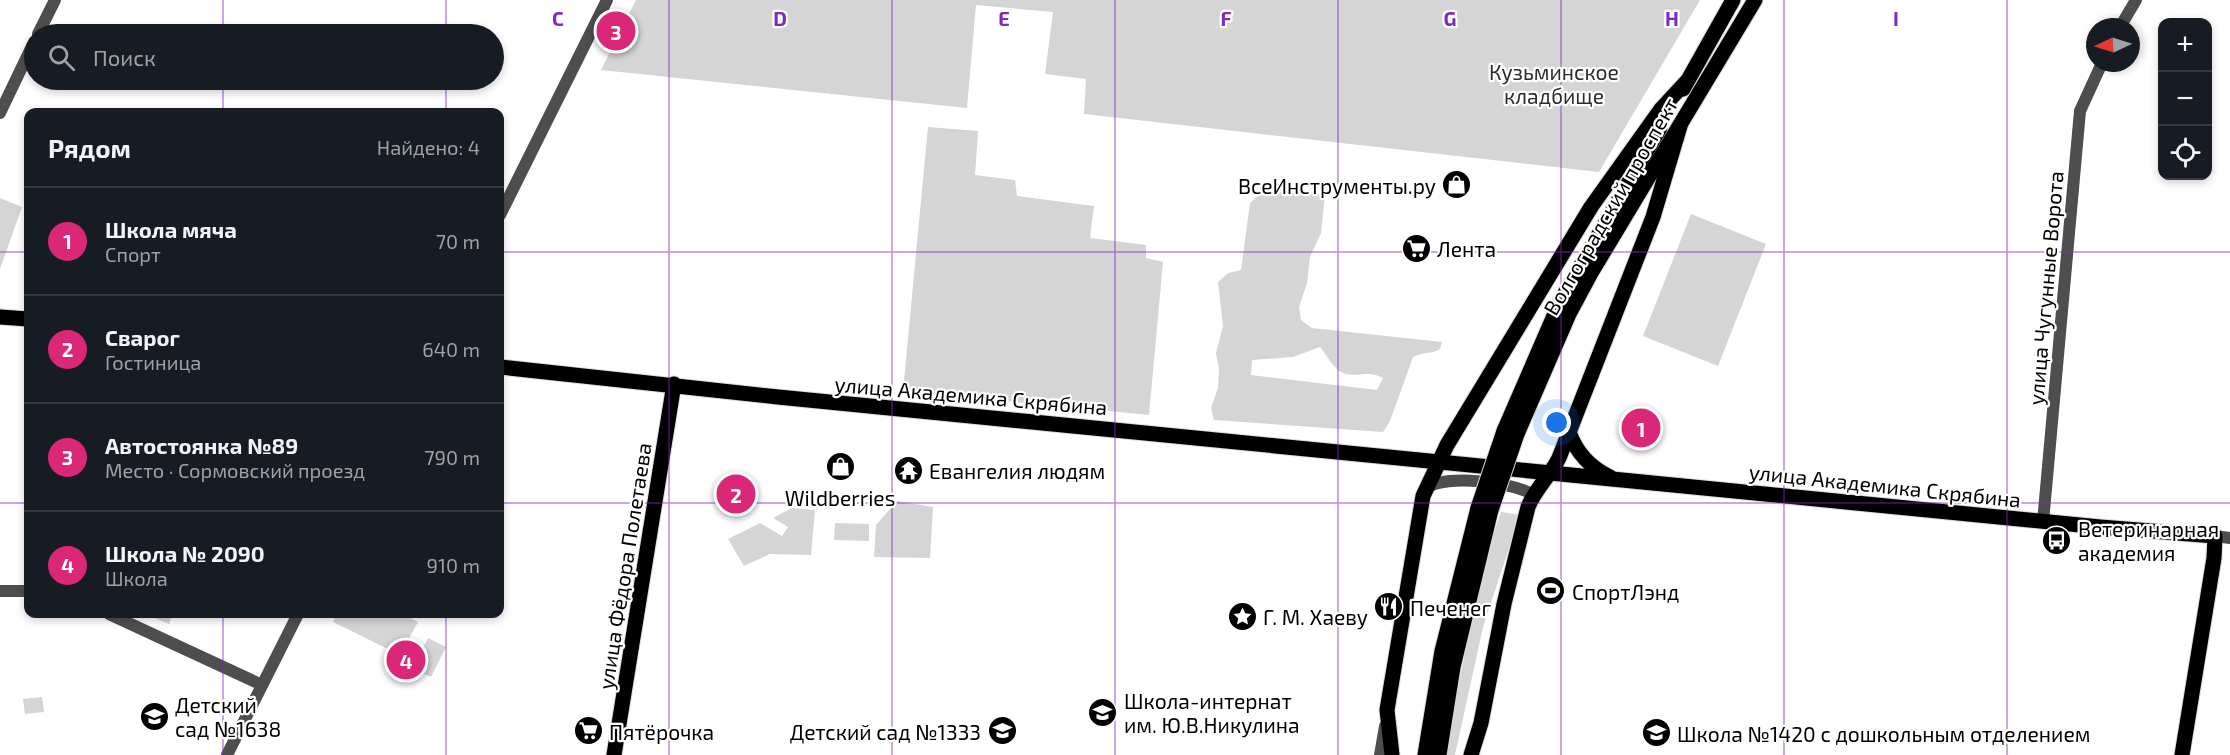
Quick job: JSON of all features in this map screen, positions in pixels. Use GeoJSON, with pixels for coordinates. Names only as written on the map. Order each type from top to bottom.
{"type":"FeatureCollection","features":[{"type":"Feature","properties":{"kind":"main road","name":"Волгоградский проспект"},"geometry":{"type":"LineString","coordinates":[[1425,755],[1442,651],[1484,509],[1510,432],[1560,302],[1733,0]]}},
{"type":"Feature","properties":{"kind":"main road","name":"Волгоградский проспект"},"geometry":{"type":"LineString","coordinates":[[1510,432],[1591,273],[1755,0]]}},
{"type":"Feature","properties":{"kind":"main road"},"geometry":{"type":"LineString","coordinates":[[1392,755],[1387,710],[1400,624],[1427,488],[1439,461],[1591,207],[1661,109],[1687,81]]}},
{"type":"Feature","properties":{"kind":"main road"},"geometry":{"type":"LineString","coordinates":[[1471,755],[1481,723],[1512,569],[1533,495],[1551,473],[1569,432],[1653,217],[1680,126]]}},
{"type":"Feature","properties":{"kind":"main road"},"geometry":{"type":"LineString","coordinates":[[0,317],[24,320]]}},
{"type":"Feature","properties":{"kind":"main road","name":"улица Академика Скрябина"},"geometry":{"type":"LineString","coordinates":[[504,367],[778,397],[1439,461],[1462,473],[1522,480],[1551,473],[2043,522],[2222,537]]}},
{"type":"Feature","properties":{"kind":"main road","name":"улица Фёдора Полетаева"},"geometry":{"type":"LineString","coordinates":[[614,755],[674,384]]}},
{"type":"Feature","properties":{"kind":"main road"},"geometry":{"type":"LineString","coordinates":[[1569,432],[1576,448],[1587,461],[1616,479]]}},
{"type":"Feature","properties":{"kind":"main road","name":"Волгоградский проспект"},"geometry":{"type":"LineString","coordinates":[[1439,755],[1455,657],[1484,509]]}},
{"type":"Feature","properties":{"kind":"main road"},"geometry":{"type":"LineString","coordinates":[[2182,755],[2214,558],[2222,537]]}},
{"type":"Feature","properties":{"kind":"street"},"geometry":{"type":"LineString","coordinates":[[43,24],[55,0]]}},
{"type":"Feature","properties":{"kind":"street"},"geometry":{"type":"LineString","coordinates":[[504,207],[608,0]]}},
{"type":"Feature","properties":{"kind":"street"},"geometry":{"type":"LineString","coordinates":[[2125,18],[2136,0]]}},
{"type":"Feature","properties":{"kind":"street"},"geometry":{"type":"LineString","coordinates":[[0,113],[24,63]]}},
{"type":"Feature","properties":{"kind":"street","name":"улица Чугунные Ворота"},"geometry":{"type":"LineString","coordinates":[[2043,522],[2079,122],[2082,105],[2098,72]]}},
{"type":"Feature","properties":{"kind":"street"},"geometry":{"type":"LineString","coordinates":[[1427,488],[1444,480],[1517,486],[1533,495]]}},
{"type":"Feature","properties":{"kind":"street"},"geometry":{"type":"LineString","coordinates":[[0,591],[24,591]]}},
{"type":"Feature","properties":{"kind":"street"},"geometry":{"type":"LineString","coordinates":[[118,618],[262,685]]}},
{"type":"Feature","properties":{"kind":"street"},"geometry":{"type":"LineString","coordinates":[[227,755],[296,618]]}},
{"type":"Feature","properties":{"kind":"street"},"geometry":{"type":"LineString","coordinates":[[1380,755],[1387,710]]}},
{"type":"Feature","properties":{"kind":"street"},"geometry":{"type":"LineString","coordinates":[[1476,755],[1481,723]]}},
{"type":"Feature","properties":{"kind":"green space","name":"Кузьминское кладбище"},"geometry":{"type":"Polygon","coordinates":[[[636,0],[1700,0],[1599,172],[1084,114],[1086,79],[1045,74],[1053,12],[976,5],[967,108],[601,70],[636,0]]]}},
{"type":"Feature","properties":{"kind":"green space"},"geometry":{"type":"Polygon","coordinates":[[[928,127],[978,131],[975,175],[1015,180],[1017,196],[1094,206],[1090,238],[1146,245],[1146,258],[1163,262],[1149,415],[903,391],[928,127]]]}},
{"type":"Feature","properties":{"kind":"green space"},"geometry":{"type":"Polygon","coordinates":[[[1273,191],[1325,195],[1321,233],[1310,257],[1307,283],[1299,307],[1301,320],[1312,328],[1442,342],[1437,351],[1413,357],[1390,421],[1383,432],[1214,420],[1211,408],[1218,388],[1219,369],[1216,353],[1223,326],[1218,282],[1228,273],[1241,270],[1250,203],[1260,194],[1273,191]],[[1320,347],[1293,357],[1252,360],[1251,375],[1377,390],[1383,378],[1373,374],[1346,374],[1334,366],[1320,347]]]}},
{"type":"Feature","properties":{"kind":"green space"},"geometry":{"type":"Polygon","coordinates":[[[0,198],[22,207],[0,269],[0,198]]]}},
{"type":"Feature","properties":{"kind":"green space"},"geometry":{"type":"Polygon","coordinates":[[[1691,214],[1766,244],[1718,366],[1643,336],[1691,214]]]}},
{"type":"Feature","properties":{"kind":"green space"},"geometry":{"type":"Polygon","coordinates":[[[897,501],[933,507],[930,558],[874,557],[876,525],[897,501]]]}},
{"type":"Feature","properties":{"kind":"green space"},"geometry":{"type":"Polygon","coordinates":[[[792,508],[815,510],[811,555],[770,554],[744,566],[728,539],[760,523],[782,536],[788,527],[773,518],[792,508]]]}},
{"type":"Feature","properties":{"kind":"green space"},"geometry":{"type":"Polygon","coordinates":[[[1501,512],[1520,515],[1483,627],[1455,755],[1444,755],[1483,563],[1501,512]]]}},
{"type":"Feature","properties":{"kind":"green space"},"geometry":{"type":"Polygon","coordinates":[[[835,523],[869,524],[869,541],[834,540],[835,523]]]}},
{"type":"Feature","properties":{"kind":"green space"},"geometry":{"type":"Polygon","coordinates":[[[155,618],[171,618],[169,624],[155,618]]]}},
{"type":"Feature","properties":{"kind":"green space"},"geometry":{"type":"Polygon","coordinates":[[[335,618],[410,618],[418,622],[400,655],[333,622],[335,618]]]}},
{"type":"Feature","properties":{"kind":"green space"},"geometry":{"type":"Polygon","coordinates":[[[428,638],[446,647],[431,677],[413,669],[428,638]]]}},
{"type":"Feature","properties":{"kind":"green space"},"geometry":{"type":"Polygon","coordinates":[[[42,697],[44,712],[25,714],[23,699],[42,697]]]}},
{"type":"Feature","properties":{"kind":"place","name":"Автостоянка №89"},"geometry":{"type":"Point","coordinates":[616,31]}},
{"type":"Feature","properties":{"kind":"place","name":"ВсеИнструменты.ру"},"geometry":{"type":"Point","coordinates":[1457,185]}},
{"type":"Feature","properties":{"kind":"place","name":"Лента"},"geometry":{"type":"Point","coordinates":[1416,248]}},
{"type":"Feature","properties":{"kind":"place","name":"Школа мяча"},"geometry":{"type":"Point","coordinates":[1641,428]}},
{"type":"Feature","properties":{"kind":"place","name":"Wildberries"},"geometry":{"type":"Point","coordinates":[840,466]}},
{"type":"Feature","properties":{"kind":"place","name":"Евангелия людям"},"geometry":{"type":"Point","coordinates":[908,470]}},
{"type":"Feature","properties":{"kind":"place","name":"Сварог"},"geometry":{"type":"Point","coordinates":[736,494]}},
{"type":"Feature","properties":{"kind":"place","name":"Ветеринарная академия"},"geometry":{"type":"Point","coordinates":[2057,540]}},
{"type":"Feature","properties":{"kind":"place","name":"СпортЛэнд"},"geometry":{"type":"Point","coordinates":[1551,591]}},
{"type":"Feature","properties":{"kind":"place","name":"Печенег"},"geometry":{"type":"Point","coordinates":[1389,607]}},
{"type":"Feature","properties":{"kind":"place","name":"Г. М. Хаеву"},"geometry":{"type":"Point","coordinates":[1242,616]}},
{"type":"Feature","properties":{"kind":"place","name":"Школа № 2090"},"geometry":{"type":"Point","coordinates":[406,660]}},
{"type":"Feature","properties":{"kind":"place","name":"Школа-интернат им. Ю.В.Никулина"},"geometry":{"type":"Point","coordinates":[1103,712]}},
{"type":"Feature","properties":{"kind":"place","name":"Детский сад №1638"},"geometry":{"type":"Point","coordinates":[154,716]}},
{"type":"Feature","properties":{"kind":"place","name":"Пятёрочка"},"geometry":{"type":"Point","coordinates":[588,731]}},
{"type":"Feature","properties":{"kind":"place","name":"Детский сад №1333"},"geometry":{"type":"Point","coordinates":[1002,731]}},
{"type":"Feature","properties":{"kind":"place","name":"Школа №1420 с дошкольным отделением"},"geometry":{"type":"Point","coordinates":[1656,733]}}]}
